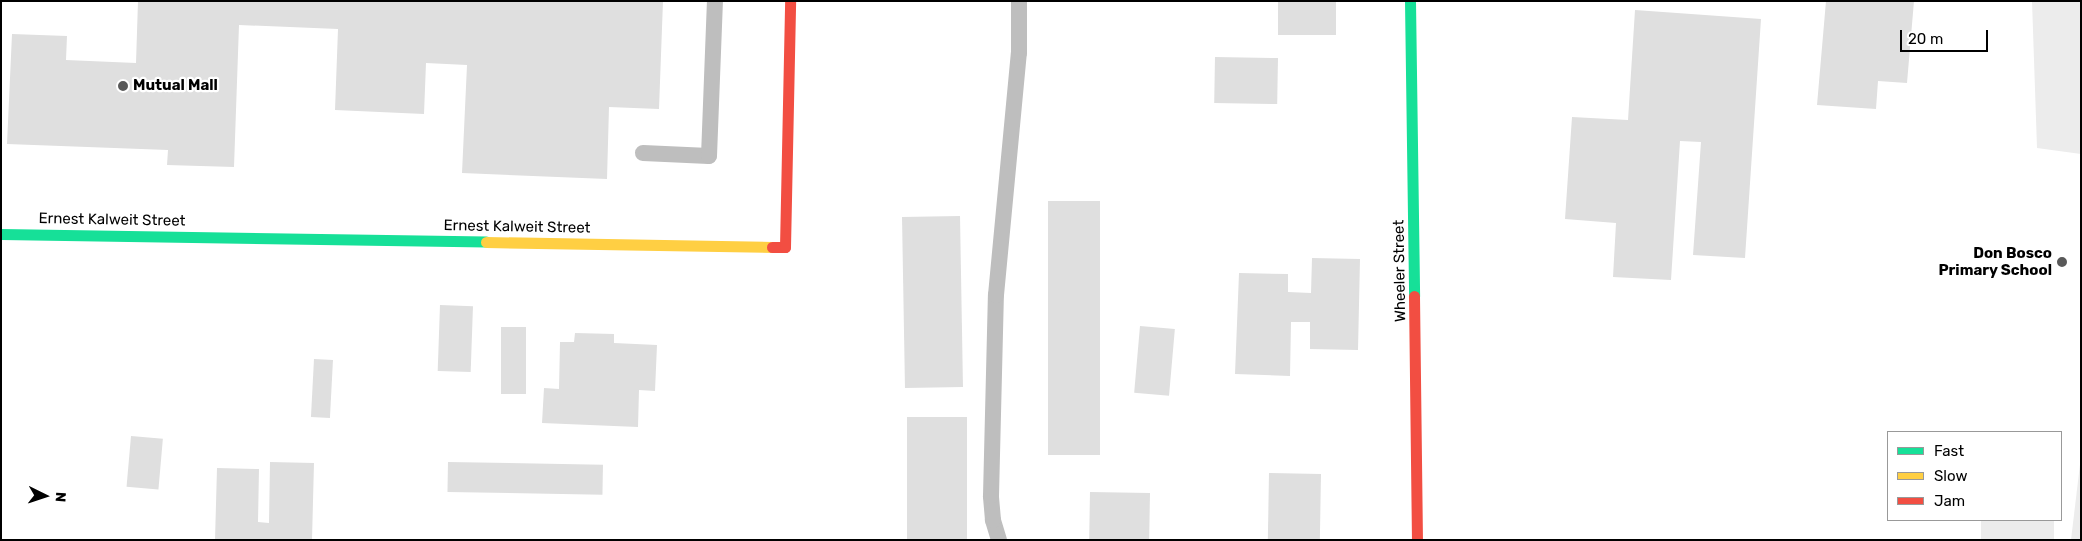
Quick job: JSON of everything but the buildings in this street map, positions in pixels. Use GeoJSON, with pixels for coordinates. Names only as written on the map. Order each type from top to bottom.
{"type":"FeatureCollection","features":[{"type":"Feature","properties":{"kind":"street","name":"Ernest Kalweit Street"},"geometry":{"type":"LineString","coordinates":[[1,234],[785,247],[790,1]]}},
{"type":"Feature","properties":{"kind":"street","name":"Wheeler Street"},"geometry":{"type":"LineString","coordinates":[[1410,1],[1417,540]]}},
{"type":"Feature","properties":{"kind":"lane"},"geometry":{"type":"LineString","coordinates":[[643,153],[709,156],[715,1]]}},
{"type":"Feature","properties":{"kind":"lane"},"geometry":{"type":"LineString","coordinates":[[999,540],[992,520],[991,496],[996,295],[1019,54],[1019,1]]}},
{"type":"Feature","properties":{"kind":"shaded area"},"geometry":{"type":"Polygon","coordinates":[[[2032,1],[2081,1],[2081,154],[2037,148],[2032,1]]]}},
{"type":"Feature","properties":{"kind":"shaded area"},"geometry":{"type":"Polygon","coordinates":[[[2081,456],[2081,540],[2071,540],[2081,456]]]}},
{"type":"Feature","properties":{"kind":"shaded area"},"geometry":{"type":"Polygon","coordinates":[[[1981,521],[2054,521],[2054,540],[1981,540],[1981,521]]]}},
{"type":"Feature","properties":{"kind":"traffic: fast"},"geometry":{"type":"LineString","coordinates":[[1410,1],[1414,296]]}},
{"type":"Feature","properties":{"kind":"traffic: fast"},"geometry":{"type":"LineString","coordinates":[[1,234],[486,242]]}},
{"type":"Feature","properties":{"kind":"traffic: slow"},"geometry":{"type":"LineString","coordinates":[[486,242],[772,247]]}},
{"type":"Feature","properties":{"kind":"traffic: jam"},"geometry":{"type":"LineString","coordinates":[[772,247],[785,247],[790,1]]}},
{"type":"Feature","properties":{"kind":"traffic: jam"},"geometry":{"type":"LineString","coordinates":[[1414,296],[1417,540]]}},
{"type":"Feature","properties":{"kind":"place","name":"Mutual Mall"},"geometry":{"type":"Point","coordinates":[123,86]}},
{"type":"Feature","properties":{"kind":"place","name":"Don Bosco Primary School"},"geometry":{"type":"Point","coordinates":[2062,262]}}]}
